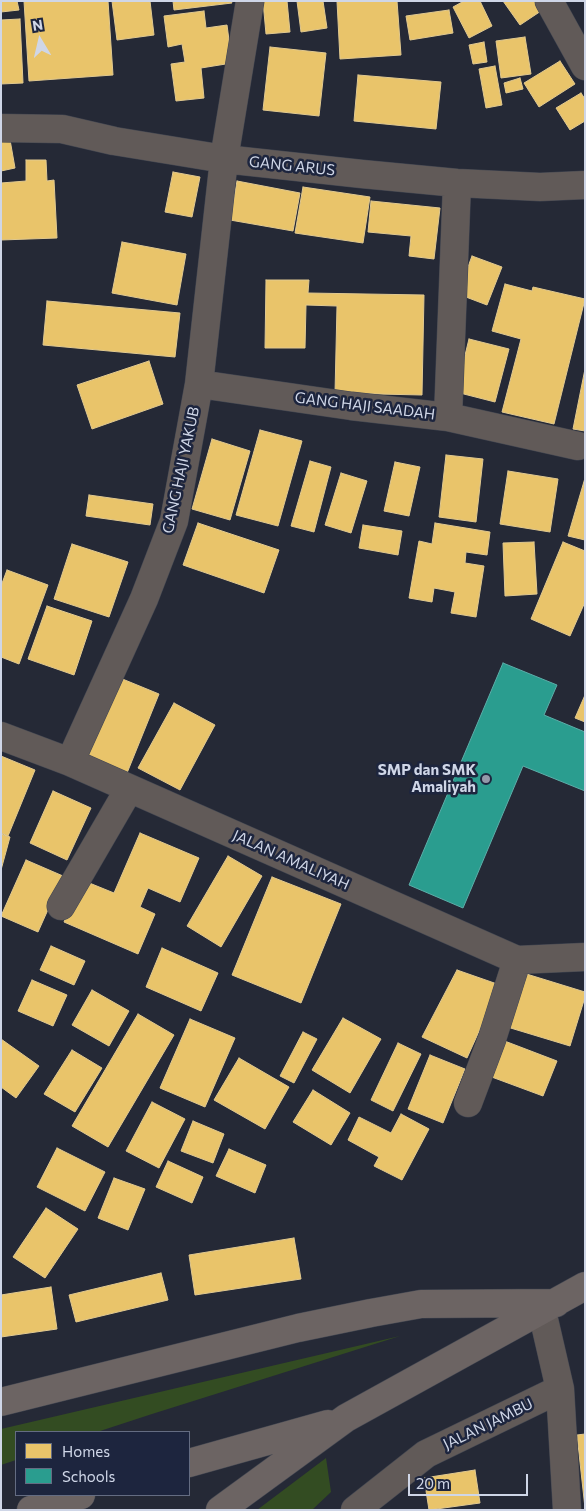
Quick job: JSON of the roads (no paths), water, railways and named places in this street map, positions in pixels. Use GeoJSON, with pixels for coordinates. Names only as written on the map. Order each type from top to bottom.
{"type":"FeatureCollection","features":[{"type":"Feature","properties":{"kind":"main road"},"geometry":{"type":"LineString","coordinates":[[220,1510],[346,1418],[585,1286]]}},
{"type":"Feature","properties":{"kind":"main road"},"geometry":{"type":"LineString","coordinates":[[1,1402],[298,1328],[421,1304],[549,1307]]}},
{"type":"Feature","properties":{"kind":"main road"},"geometry":{"type":"LineString","coordinates":[[190,1463],[346,1418]]}},
{"type":"Feature","properties":{"kind":"main road"},"geometry":{"type":"LineString","coordinates":[[31,1510],[78,1496]]}},
{"type":"Feature","properties":{"kind":"street","name":"GANG HAJI YAKUB"},"geometry":{"type":"LineString","coordinates":[[70,762],[144,599],[174,521],[199,384],[224,159],[250,1]]}},
{"type":"Feature","properties":{"kind":"street"},"geometry":{"type":"LineString","coordinates":[[549,1],[585,66]]}},
{"type":"Feature","properties":{"kind":"street","name":"GANG ARUS"},"geometry":{"type":"LineString","coordinates":[[1,128],[62,129],[114,141],[224,159],[457,183],[540,187],[585,185]]}},
{"type":"Feature","properties":{"kind":"street","name":"GANG HAJI SAADAH"},"geometry":{"type":"LineString","coordinates":[[199,384],[351,406],[448,417],[457,183]]}},
{"type":"Feature","properties":{"kind":"street"},"geometry":{"type":"LineString","coordinates":[[448,417],[578,446]]}},
{"type":"Feature","properties":{"kind":"street","name":"JALAN AMALIYAH"},"geometry":{"type":"LineString","coordinates":[[1,736],[70,762],[517,960],[585,957]]}},
{"type":"Feature","properties":{"kind":"street"},"geometry":{"type":"LineString","coordinates":[[61,906],[129,789]]}},
{"type":"Feature","properties":{"kind":"street"},"geometry":{"type":"LineString","coordinates":[[468,1103],[492,1039],[517,960]]}},
{"type":"Feature","properties":{"kind":"street"},"geometry":{"type":"LineString","coordinates":[[549,1307],[560,1389],[567,1510]]}},
{"type":"Feature","properties":{"kind":"street","name":"JALAN JAMBU"},"geometry":{"type":"LineString","coordinates":[[355,1510],[426,1454],[560,1389]]}},
{"type":"Feature","properties":{"kind":"place","name":"SMP dan SMK Amaliyah"},"geometry":{"type":"Point","coordinates":[486,779]}}]}
